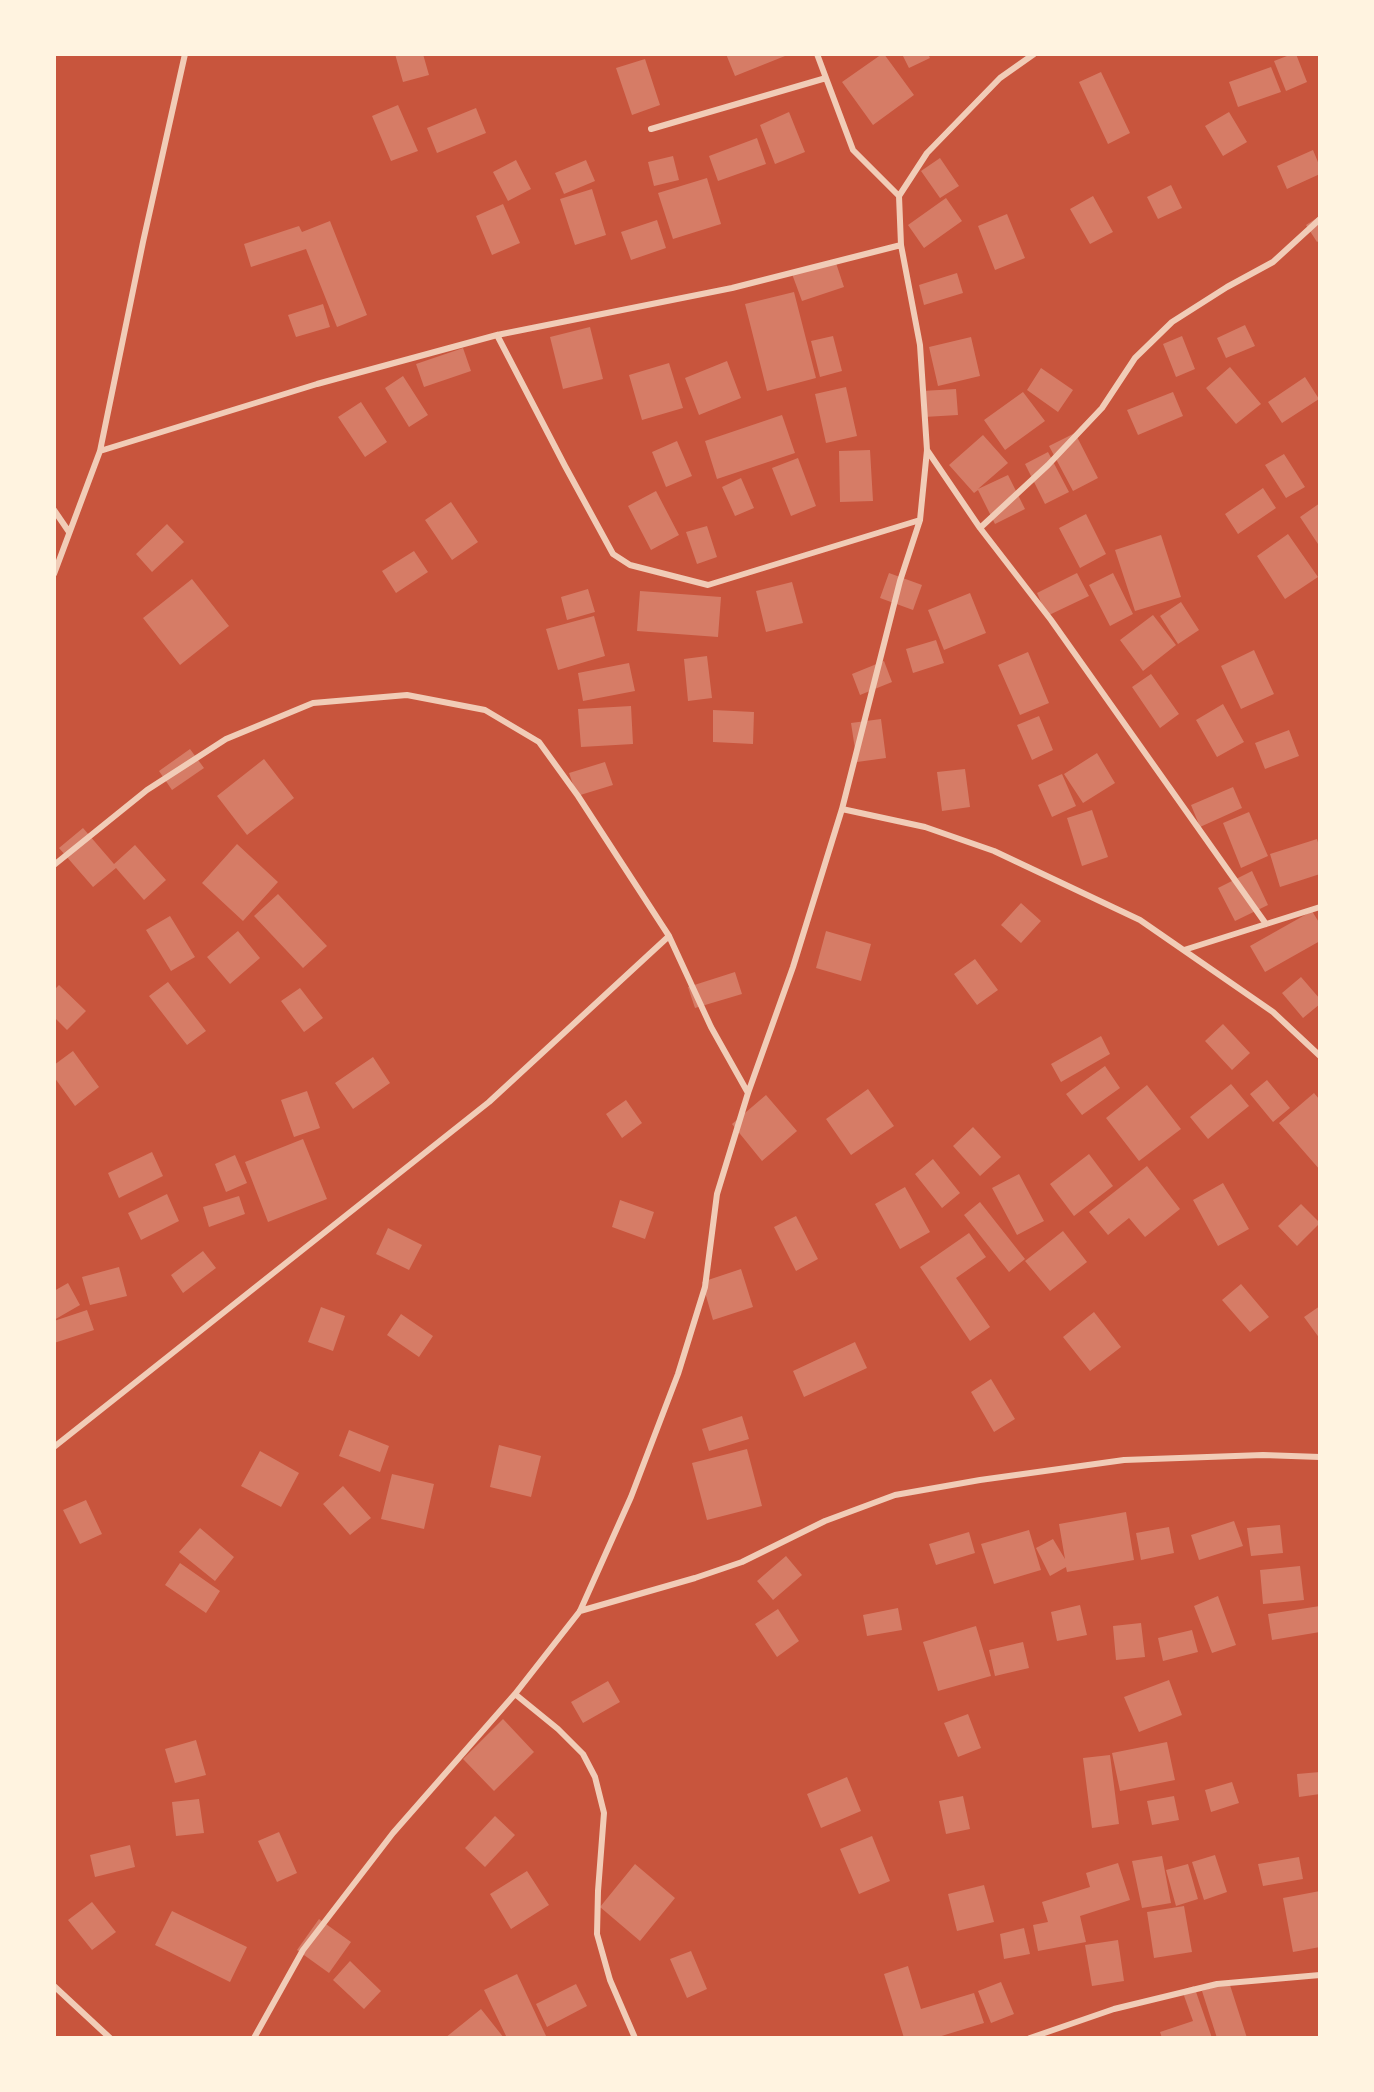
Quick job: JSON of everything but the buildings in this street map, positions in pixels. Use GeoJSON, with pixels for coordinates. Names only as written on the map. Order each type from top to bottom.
{"type":"FeatureCollection","features":[{"type":"Feature","properties":{"kind":"street"},"geometry":{"type":"LineString","coordinates":[[54,574],[100,451],[185,54]]}},
{"type":"Feature","properties":{"kind":"street"},"geometry":{"type":"LineString","coordinates":[[817,54],[853,150],[899,196]]}},
{"type":"Feature","properties":{"kind":"street"},"geometry":{"type":"LineString","coordinates":[[254,2038],[303,1950],[393,1833],[515,1694],[580,1611],[631,1497],[678,1374],[705,1287],[717,1194],[748,1093],[793,968],[842,809],[900,581],[920,520],[927,450],[920,345],[901,245],[899,196],[927,153],[1000,78],[1034,54]]}},
{"type":"Feature","properties":{"kind":"street"},"geometry":{"type":"LineString","coordinates":[[651,129],[826,78]]}},
{"type":"Feature","properties":{"kind":"street"},"geometry":{"type":"LineString","coordinates":[[980,528],[1048,465],[1102,408],[1136,358],[1172,322],[1227,287],[1273,262],[1320,219]]}},
{"type":"Feature","properties":{"kind":"street"},"geometry":{"type":"LineString","coordinates":[[100,451],[317,384],[497,335],[732,288],[901,245]]}},
{"type":"Feature","properties":{"kind":"street"},"geometry":{"type":"LineString","coordinates":[[497,335],[612,554],[630,565],[708,585],[920,520]]}},
{"type":"Feature","properties":{"kind":"street"},"geometry":{"type":"LineString","coordinates":[[927,450],[980,528],[1051,620],[1266,924]]}},
{"type":"Feature","properties":{"kind":"street"},"geometry":{"type":"LineString","coordinates":[[54,510],[69,532]]}},
{"type":"Feature","properties":{"kind":"street"},"geometry":{"type":"LineString","coordinates":[[54,865],[147,790],[226,739],[313,703],[407,695],[485,710],[539,741],[578,796],[669,936],[711,1027],[748,1093]]}},
{"type":"Feature","properties":{"kind":"street"},"geometry":{"type":"LineString","coordinates":[[842,809],[925,827],[994,851],[1140,920],[1273,1012],[1320,1056]]}},
{"type":"Feature","properties":{"kind":"street"},"geometry":{"type":"LineString","coordinates":[[1184,950],[1320,907]]}},
{"type":"Feature","properties":{"kind":"street"},"geometry":{"type":"LineString","coordinates":[[54,1447],[489,1102],[669,936]]}},
{"type":"Feature","properties":{"kind":"street"},"geometry":{"type":"LineString","coordinates":[[580,1611],[742,1562],[825,1521],[895,1496],[980,1480],[1124,1460],[1263,1455],[1320,1456]]}},
{"type":"Feature","properties":{"kind":"street"},"geometry":{"type":"LineString","coordinates":[[515,1694],[558,1729],[583,1754],[595,1777],[604,1813],[597,1934],[610,1980],[635,2038]]}},
{"type":"Feature","properties":{"kind":"street"},"geometry":{"type":"LineString","coordinates":[[1030,2038],[1114,2009],[1217,1984],[1320,1975]]}},
{"type":"Feature","properties":{"kind":"street"},"geometry":{"type":"LineString","coordinates":[[54,1986],[110,2038]]}}]}
